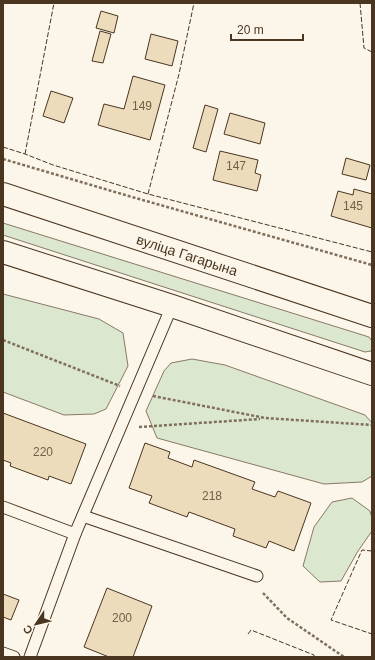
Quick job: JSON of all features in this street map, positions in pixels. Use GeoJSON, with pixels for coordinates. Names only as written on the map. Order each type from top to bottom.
{"type":"FeatureCollection","features":[{"type":"Feature","properties":{"kind":"main road","name":"вуліца Гагарына"},"geometry":{"type":"LineString","coordinates":[[3,194],[372,316]]}},
{"type":"Feature","properties":{"kind":"main road"},"geometry":{"type":"LineString","coordinates":[[3,252],[367,369]]}},
{"type":"Feature","properties":{"kind":"lane"},"geometry":{"type":"LineString","coordinates":[[30,657],[75,534],[172,306]]}},
{"type":"Feature","properties":{"kind":"lane"},"geometry":{"type":"LineString","coordinates":[[3,507],[75,534]]}},
{"type":"Feature","properties":{"kind":"lane"},"geometry":{"type":"LineString","coordinates":[[83,516],[257,576]]}},
{"type":"Feature","properties":{"kind":"lane"},"geometry":{"type":"LineString","coordinates":[[3,653],[14,657]]}},
{"type":"Feature","properties":{"kind":"path"},"geometry":{"type":"LineString","coordinates":[[3,159],[372,265]]}},
{"type":"Feature","properties":{"kind":"path"},"geometry":{"type":"LineString","coordinates":[[3,340],[136,392],[265,418],[372,426]]}},
{"type":"Feature","properties":{"kind":"path"},"geometry":{"type":"LineString","coordinates":[[120,428],[265,418]]}},
{"type":"Feature","properties":{"kind":"path"},"geometry":{"type":"LineString","coordinates":[[257,576],[259,589],[287,618],[344,657]]}},
{"type":"Feature","properties":{"kind":"green space"},"geometry":{"type":"Polygon","coordinates":[[[3,223],[369,337],[372,341],[372,349],[371,351],[365,352],[3,235],[3,223]]]}},
{"type":"Feature","properties":{"kind":"green space"},"geometry":{"type":"Polygon","coordinates":[[[3,294],[99,319],[123,333],[128,366],[106,409],[94,414],[64,415],[3,392],[3,294]]]}},
{"type":"Feature","properties":{"kind":"green space"},"geometry":{"type":"Polygon","coordinates":[[[192,359],[225,365],[365,415],[372,423],[372,476],[362,482],[324,484],[157,438],[146,411],[164,371],[171,363],[192,359]]]}},
{"type":"Feature","properties":{"kind":"green space"},"geometry":{"type":"Polygon","coordinates":[[[352,498],[370,511],[372,518],[372,531],[358,551],[341,581],[320,582],[303,566],[314,527],[332,502],[352,498]]]}},
{"type":"Feature","properties":{"kind":"building"},"geometry":{"type":"Polygon","coordinates":[[[101,11],[118,16],[114,33],[96,28],[101,11]]]}},
{"type":"Feature","properties":{"kind":"building"},"geometry":{"type":"Polygon","coordinates":[[[100,31],[111,34],[103,63],[92,61],[100,31]]]}},
{"type":"Feature","properties":{"kind":"building"},"geometry":{"type":"Polygon","coordinates":[[[151,34],[178,41],[172,66],[145,59],[151,34]]]}},
{"type":"Feature","properties":{"kind":"building"},"geometry":{"type":"Polygon","coordinates":[[[133,76],[165,85],[150,140],[98,125],[104,104],[124,109],[133,76]]]}},
{"type":"Feature","properties":{"kind":"building"},"geometry":{"type":"Polygon","coordinates":[[[51,91],[73,98],[64,123],[43,116],[51,91]]]}},
{"type":"Feature","properties":{"kind":"building"},"geometry":{"type":"Polygon","coordinates":[[[205,105],[218,109],[206,152],[193,148],[205,105]]]}},
{"type":"Feature","properties":{"kind":"building"},"geometry":{"type":"Polygon","coordinates":[[[230,113],[265,123],[260,144],[224,134],[230,113]]]}},
{"type":"Feature","properties":{"kind":"building"},"geometry":{"type":"Polygon","coordinates":[[[220,151],[258,160],[255,173],[261,175],[257,191],[213,180],[220,151]]]}},
{"type":"Feature","properties":{"kind":"building"},"geometry":{"type":"Polygon","coordinates":[[[346,158],[370,165],[366,180],[342,174],[346,158]]]}},
{"type":"Feature","properties":{"kind":"building"},"geometry":{"type":"Polygon","coordinates":[[[354,189],[372,194],[372,228],[331,216],[338,191],[353,195],[354,189]]]}},
{"type":"Feature","properties":{"kind":"building"},"geometry":{"type":"Polygon","coordinates":[[[3,413],[86,444],[71,484],[49,476],[48,480],[10,466],[11,463],[3,460],[3,413]]]}},
{"type":"Feature","properties":{"kind":"building"},"geometry":{"type":"Polygon","coordinates":[[[145,443],[170,452],[168,458],[192,467],[194,460],[255,482],[252,489],[275,497],[278,491],[311,503],[294,551],[269,541],[266,548],[233,536],[235,529],[189,512],[187,517],[149,503],[152,496],[129,488],[145,443]]]}},
{"type":"Feature","properties":{"kind":"building"},"geometry":{"type":"Polygon","coordinates":[[[107,588],[152,606],[133,657],[109,657],[84,647],[107,588]]]}},
{"type":"Feature","properties":{"kind":"building"},"geometry":{"type":"Polygon","coordinates":[[[3,594],[19,600],[11,620],[3,617],[3,594]]]}},
{"type":"Feature","properties":{"kind":"fence"},"geometry":{"type":"LineString","coordinates":[[25,154],[54,3]]}},
{"type":"Feature","properties":{"kind":"fence"},"geometry":{"type":"LineString","coordinates":[[148,194],[179,74],[194,3]]}},
{"type":"Feature","properties":{"kind":"fence"},"geometry":{"type":"LineString","coordinates":[[360,3],[364,48],[372,52]]}},
{"type":"Feature","properties":{"kind":"fence"},"geometry":{"type":"LineString","coordinates":[[3,147],[53,165],[148,194],[372,252]]}},
{"type":"Feature","properties":{"kind":"fence"},"geometry":{"type":"LineString","coordinates":[[372,551],[362,550],[331,620],[372,634]]}},
{"type":"Feature","properties":{"kind":"fence"},"geometry":{"type":"LineString","coordinates":[[248,634],[251,630],[314,655],[314,657]]}}]}
